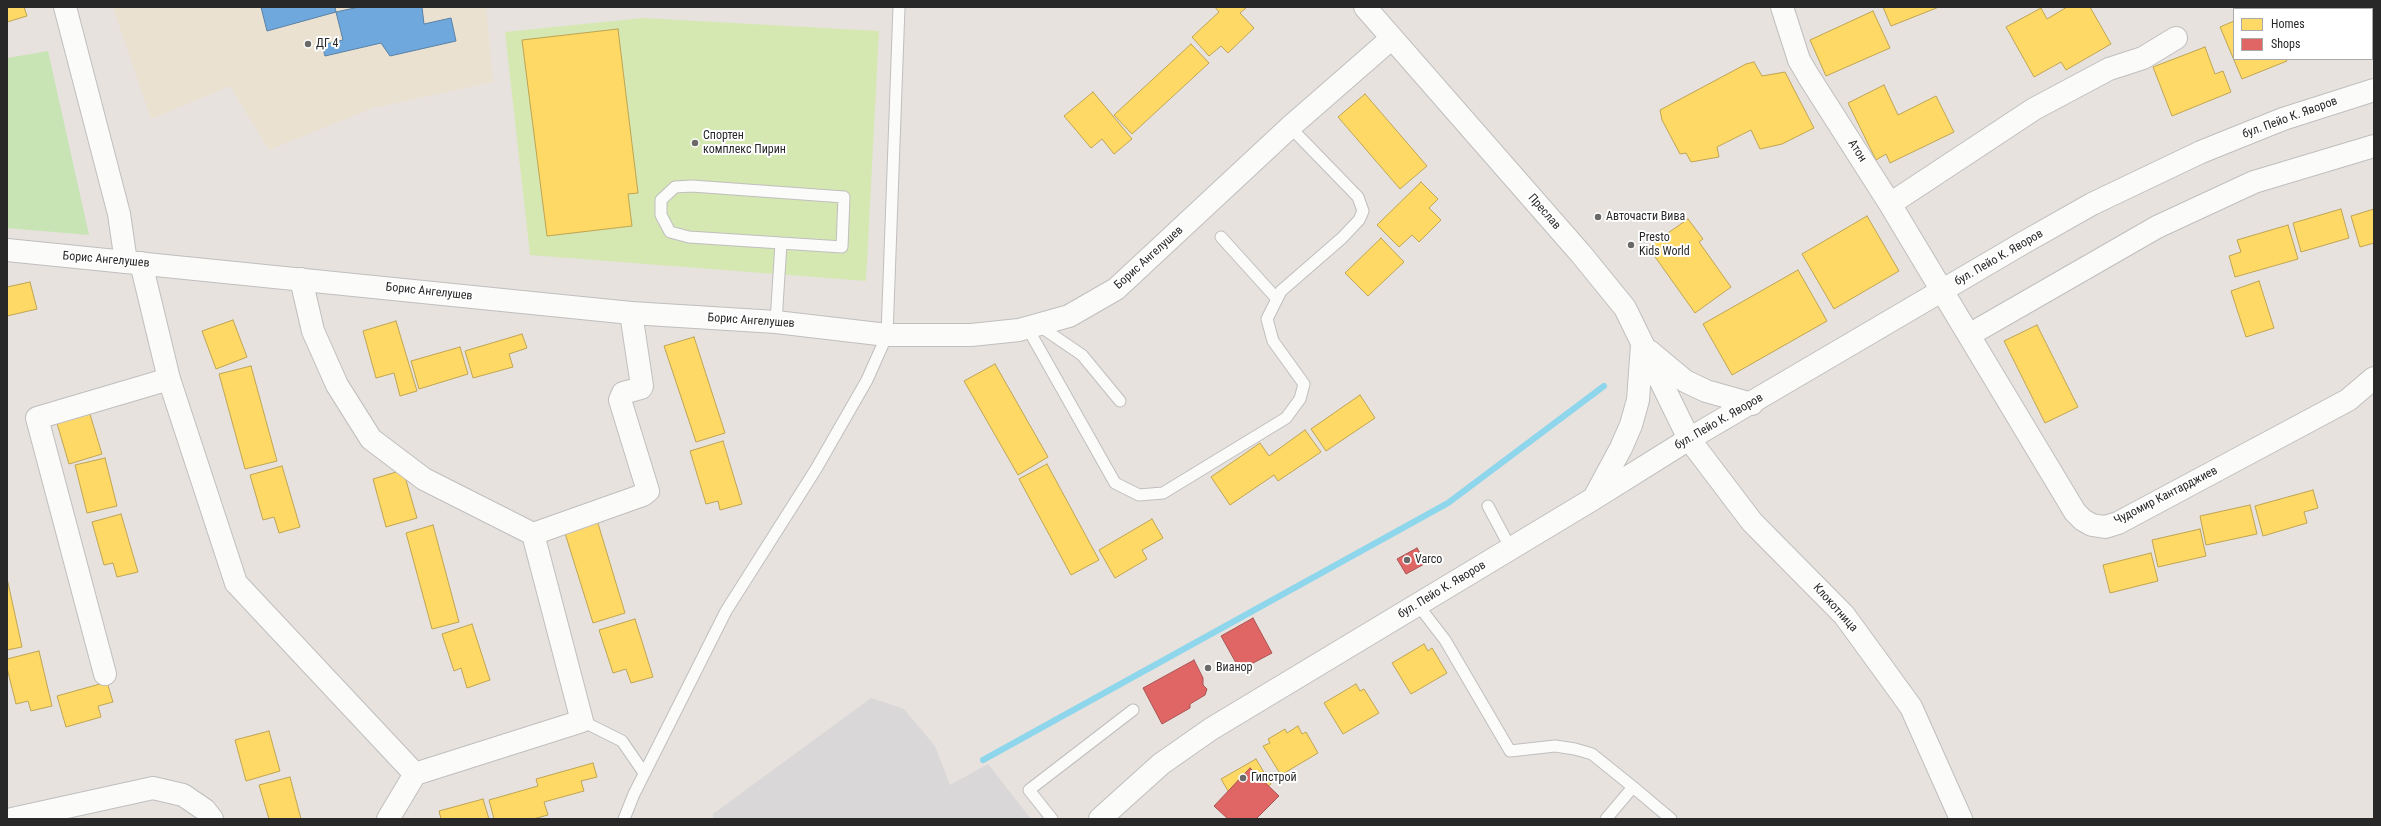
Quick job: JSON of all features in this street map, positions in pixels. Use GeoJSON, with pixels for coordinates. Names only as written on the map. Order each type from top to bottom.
{"type":"FeatureCollection","features":[{"type":"Feature","properties":{"kind":"street"},"geometry":{"type":"LineString","coordinates":[[66,7],[119,214],[169,379],[236,583],[415,774]]}},
{"type":"Feature","properties":{"kind":"street","name":"Преслав"},"geometry":{"type":"LineString","coordinates":[[1365,7],[1613,291],[1628,313],[1642,346],[1689,440]]}},
{"type":"Feature","properties":{"kind":"street","name":"Атон"},"geometry":{"type":"LineString","coordinates":[[1782,7],[1800,60],[1943,291]]}},
{"type":"Feature","properties":{"kind":"street","name":"Борис Ангелушев"},"geometry":{"type":"LineString","coordinates":[[7,250],[631,313],[776,322],[887,335],[971,335],[1032,326],[1069,316],[1116,289],[1290,127],[1392,38]]}},
{"type":"Feature","properties":{"kind":"street"},"geometry":{"type":"LineString","coordinates":[[1890,204],[2034,109],[2109,69],[2143,58],[2176,38]]}},
{"type":"Feature","properties":{"kind":"street","name":"бул. Пейо К. Яворов"},"geometry":{"type":"LineString","coordinates":[[1100,819],[1181,748],[1593,500],[1689,440],[2092,204],[2163,169],[2283,119],[2374,90]]}},
{"type":"Feature","properties":{"kind":"street"},"geometry":{"type":"LineString","coordinates":[[1969,335],[2157,227],[2254,182],[2374,146]]}},
{"type":"Feature","properties":{"kind":"street"},"geometry":{"type":"LineString","coordinates":[[301,279],[313,332],[337,384],[371,439],[424,480],[533,534],[643,495],[648,491],[620,400],[623,393],[642,386],[631,313]]}},
{"type":"Feature","properties":{"kind":"street","name":"Чудомир Кантарджиев"},"geometry":{"type":"LineString","coordinates":[[1943,291],[2075,512],[2083,520],[2092,525],[2105,527],[2118,523],[2348,400],[2374,378]]}},
{"type":"Feature","properties":{"kind":"street"},"geometry":{"type":"LineString","coordinates":[[1642,346],[1685,381],[1706,390],[1752,404]]}},
{"type":"Feature","properties":{"kind":"street"},"geometry":{"type":"LineString","coordinates":[[1593,500],[1621,448],[1638,400],[1642,346]]}},
{"type":"Feature","properties":{"kind":"street"},"geometry":{"type":"LineString","coordinates":[[105,674],[38,418],[169,379]]}},
{"type":"Feature","properties":{"kind":"street","name":"Клокотница"},"geometry":{"type":"LineString","coordinates":[[1689,440],[1752,522],[1844,614],[1886,672],[1911,707],[1961,819]]}},
{"type":"Feature","properties":{"kind":"street"},"geometry":{"type":"LineString","coordinates":[[388,819],[415,774],[582,721],[533,534]]}},
{"type":"Feature","properties":{"kind":"street"},"geometry":{"type":"LineString","coordinates":[[7,803],[12,819],[154,788],[183,795],[205,810],[212,819]]}},
{"type":"Feature","properties":{"kind":"lane"},"geometry":{"type":"LineString","coordinates":[[624,819],[644,773],[726,611],[820,462],[867,380],[887,335],[899,7]]}},
{"type":"Feature","properties":{"kind":"lane"},"geometry":{"type":"LineString","coordinates":[[1032,326],[1115,483],[1139,495],[1163,493],[1286,418],[1300,399],[1304,384],[1273,341],[1267,319],[1281,291],[1342,238],[1364,211],[1358,197],[1290,127]]}},
{"type":"Feature","properties":{"kind":"lane"},"geometry":{"type":"LineString","coordinates":[[692,186],[844,197],[842,247],[781,243],[689,237],[670,232],[661,215],[661,200],[675,187],[692,186]]}},
{"type":"Feature","properties":{"kind":"lane"},"geometry":{"type":"LineString","coordinates":[[1221,237],[1277,299]]}},
{"type":"Feature","properties":{"kind":"lane"},"geometry":{"type":"LineString","coordinates":[[776,322],[781,243]]}},
{"type":"Feature","properties":{"kind":"lane"},"geometry":{"type":"LineString","coordinates":[[1032,326],[1082,355],[1120,401]]}},
{"type":"Feature","properties":{"kind":"lane"},"geometry":{"type":"LineString","coordinates":[[1488,506],[1511,549]]}},
{"type":"Feature","properties":{"kind":"lane"},"geometry":{"type":"LineString","coordinates":[[1418,605],[1445,640],[1510,751],[1555,746],[1575,748],[1592,754],[1671,819]]}},
{"type":"Feature","properties":{"kind":"lane"},"geometry":{"type":"LineString","coordinates":[[1052,819],[1029,790],[1133,710]]}},
{"type":"Feature","properties":{"kind":"lane"},"geometry":{"type":"LineString","coordinates":[[582,721],[622,741],[644,773]]}},
{"type":"Feature","properties":{"kind":"lane"},"geometry":{"type":"LineString","coordinates":[[1606,819],[1633,787]]}},
{"type":"Feature","properties":{"kind":"shaded area","name":"ДГ 4"},"geometry":{"type":"Polygon","coordinates":[[[113,7],[486,7],[493,82],[373,108],[269,150],[230,86],[151,119],[113,7]]]}},
{"type":"Feature","properties":{"kind":"shaded area"},"geometry":{"type":"Polygon","coordinates":[[[871,698],[904,709],[935,746],[950,785],[988,764],[1031,819],[713,819],[713,814],[871,698]]]}},
{"type":"Feature","properties":{"kind":"green space","name":"Спортен комплекс Пирин"},"geometry":{"type":"Polygon","coordinates":[[[643,18],[879,31],[866,281],[530,255],[505,32],[643,18]]]}},
{"type":"Feature","properties":{"kind":"green space"},"geometry":{"type":"Polygon","coordinates":[[[48,51],[89,235],[7,228],[7,58],[48,51]]]}},
{"type":"Feature","properties":{"kind":"building: Homes"},"geometry":{"type":"Polygon","coordinates":[[[7,7],[24,7],[27,16],[7,22],[7,7]]]}},
{"type":"Feature","properties":{"kind":"building: Homes"},"geometry":{"type":"Polygon","coordinates":[[[1215,7],[1247,7],[1240,13],[1254,28],[1228,53],[1221,46],[1209,56],[1192,37],[1219,12],[1215,7]]]}},
{"type":"Feature","properties":{"kind":"building: Homes"},"geometry":{"type":"Polygon","coordinates":[[[1883,7],[1939,7],[1891,26],[1883,7]]]}},
{"type":"Feature","properties":{"kind":"building: Homes"},"geometry":{"type":"Polygon","coordinates":[[[2067,7],[2090,7],[2111,44],[2066,70],[2061,62],[2034,77],[2006,27],[2041,8],[2047,19],[2067,7]]]}},
{"type":"Feature","properties":{"kind":"building: Homes"},"geometry":{"type":"Polygon","coordinates":[[[1873,11],[1890,48],[1826,76],[1810,40],[1873,11]]]}},
{"type":"Feature","properties":{"kind":"building: Homes"},"geometry":{"type":"Polygon","coordinates":[[[2233,21],[2233,58],[2220,27],[2233,21]]]}},
{"type":"Feature","properties":{"kind":"building: Homes"},"geometry":{"type":"Polygon","coordinates":[[[618,29],[638,193],[628,194],[632,226],[547,236],[522,40],[618,29]]]}},
{"type":"Feature","properties":{"kind":"building: Homes"},"geometry":{"type":"Polygon","coordinates":[[[1191,44],[1209,63],[1132,134],[1114,115],[1191,44]]]}},
{"type":"Feature","properties":{"kind":"building: Homes"},"geometry":{"type":"Polygon","coordinates":[[[2205,47],[2215,74],[2223,71],[2231,92],[2172,116],[2153,67],[2205,47]]]}},
{"type":"Feature","properties":{"kind":"building: Homes"},"geometry":{"type":"Polygon","coordinates":[[[2234,60],[2287,61],[2242,79],[2234,60]]]}},
{"type":"Feature","properties":{"kind":"building: Homes"},"geometry":{"type":"Polygon","coordinates":[[[1754,62],[1762,76],[1785,72],[1814,128],[1782,144],[1760,149],[1751,130],[1717,147],[1719,157],[1691,162],[1686,153],[1680,154],[1662,120],[1660,110],[1746,64],[1754,62]]]}},
{"type":"Feature","properties":{"kind":"building: Homes"},"geometry":{"type":"Polygon","coordinates":[[[1884,85],[1898,115],[1936,96],[1954,132],[1890,163],[1886,154],[1876,160],[1848,103],[1884,85]]]}},
{"type":"Feature","properties":{"kind":"building: Homes"},"geometry":{"type":"Polygon","coordinates":[[[1093,92],[1132,139],[1114,154],[1102,139],[1091,148],[1064,116],[1093,92]]]}},
{"type":"Feature","properties":{"kind":"building: Homes"},"geometry":{"type":"Polygon","coordinates":[[[1365,94],[1427,166],[1400,189],[1338,117],[1365,94]]]}},
{"type":"Feature","properties":{"kind":"building: Homes"},"geometry":{"type":"Polygon","coordinates":[[[1421,182],[1438,199],[1429,208],[1441,220],[1419,242],[1412,235],[1399,247],[1377,225],[1421,182]]]}},
{"type":"Feature","properties":{"kind":"building: Homes"},"geometry":{"type":"Polygon","coordinates":[[[2341,209],[2349,238],[2301,252],[2293,223],[2341,209]]]}},
{"type":"Feature","properties":{"kind":"building: Homes"},"geometry":{"type":"Polygon","coordinates":[[[2374,209],[2374,243],[2360,247],[2351,216],[2374,209]]]}},
{"type":"Feature","properties":{"kind":"building: Homes"},"geometry":{"type":"Polygon","coordinates":[[[1867,216],[1899,271],[1834,309],[1802,254],[1867,216]]]}},
{"type":"Feature","properties":{"kind":"building: Homes"},"geometry":{"type":"Polygon","coordinates":[[[1688,219],[1703,239],[1699,242],[1731,287],[1695,313],[1648,247],[1688,219]]]}},
{"type":"Feature","properties":{"kind":"building: Homes"},"geometry":{"type":"Polygon","coordinates":[[[2288,225],[2298,259],[2235,277],[2229,256],[2241,252],[2237,240],[2288,225]]]}},
{"type":"Feature","properties":{"kind":"building: Homes"},"geometry":{"type":"Polygon","coordinates":[[[1381,238],[1404,262],[1368,296],[1345,273],[1381,238]]]}},
{"type":"Feature","properties":{"kind":"building: Homes"},"geometry":{"type":"Polygon","coordinates":[[[1798,270],[1827,321],[1732,375],[1703,324],[1798,270]]]}},
{"type":"Feature","properties":{"kind":"building: Homes"},"geometry":{"type":"Polygon","coordinates":[[[2259,281],[2274,328],[2246,337],[2231,291],[2259,281]]]}},
{"type":"Feature","properties":{"kind":"building: Homes"},"geometry":{"type":"Polygon","coordinates":[[[30,282],[37,309],[7,316],[7,287],[30,282]]]}},
{"type":"Feature","properties":{"kind":"building: Homes"},"geometry":{"type":"Polygon","coordinates":[[[233,320],[247,357],[216,369],[202,331],[233,320]]]}},
{"type":"Feature","properties":{"kind":"building: Homes"},"geometry":{"type":"Polygon","coordinates":[[[396,321],[417,391],[400,396],[394,373],[376,378],[363,331],[396,321]]]}},
{"type":"Feature","properties":{"kind":"building: Homes"},"geometry":{"type":"Polygon","coordinates":[[[2037,325],[2078,407],[2045,423],[2004,341],[2037,325]]]}},
{"type":"Feature","properties":{"kind":"building: Homes"},"geometry":{"type":"Polygon","coordinates":[[[522,334],[527,348],[509,354],[513,367],[473,378],[465,351],[522,334]]]}},
{"type":"Feature","properties":{"kind":"building: Homes"},"geometry":{"type":"Polygon","coordinates":[[[694,337],[725,433],[696,442],[664,346],[694,337]]]}},
{"type":"Feature","properties":{"kind":"building: Homes"},"geometry":{"type":"Polygon","coordinates":[[[460,347],[468,374],[419,389],[411,361],[460,347]]]}},
{"type":"Feature","properties":{"kind":"building: Homes"},"geometry":{"type":"Polygon","coordinates":[[[995,364],[1048,457],[1018,475],[964,381],[995,364]]]}},
{"type":"Feature","properties":{"kind":"building: Homes"},"geometry":{"type":"Polygon","coordinates":[[[251,366],[277,461],[245,469],[219,374],[251,366]]]}},
{"type":"Feature","properties":{"kind":"building: Homes"},"geometry":{"type":"Polygon","coordinates":[[[1360,395],[1375,418],[1326,451],[1311,429],[1360,395]]]}},
{"type":"Feature","properties":{"kind":"building: Homes"},"geometry":{"type":"Polygon","coordinates":[[[89,411],[102,454],[69,464],[56,420],[89,411]]]}},
{"type":"Feature","properties":{"kind":"building: Homes"},"geometry":{"type":"Polygon","coordinates":[[[1305,430],[1321,452],[1278,481],[1274,475],[1230,505],[1211,477],[1260,443],[1269,456],[1305,430]]]}},
{"type":"Feature","properties":{"kind":"building: Homes"},"geometry":{"type":"Polygon","coordinates":[[[723,441],[742,504],[720,510],[718,501],[706,504],[690,451],[723,441]]]}},
{"type":"Feature","properties":{"kind":"building: Homes"},"geometry":{"type":"Polygon","coordinates":[[[105,458],[117,506],[87,513],[75,465],[105,458]]]}},
{"type":"Feature","properties":{"kind":"building: Homes"},"geometry":{"type":"Polygon","coordinates":[[[1047,464],[1099,560],[1071,575],[1019,479],[1047,464]]]}},
{"type":"Feature","properties":{"kind":"building: Homes"},"geometry":{"type":"Polygon","coordinates":[[[282,466],[300,527],[279,533],[274,517],[263,520],[250,475],[282,466]]]}},
{"type":"Feature","properties":{"kind":"building: Homes"},"geometry":{"type":"Polygon","coordinates":[[[403,470],[417,518],[386,527],[373,479],[403,470]]]}},
{"type":"Feature","properties":{"kind":"building: Homes"},"geometry":{"type":"Polygon","coordinates":[[[2313,490],[2318,508],[2304,512],[2307,523],[2263,536],[2255,506],[2313,490]]]}},
{"type":"Feature","properties":{"kind":"building: Homes"},"geometry":{"type":"Polygon","coordinates":[[[2250,505],[2257,534],[2206,545],[2200,516],[2250,505]]]}},
{"type":"Feature","properties":{"kind":"building: Homes"},"geometry":{"type":"Polygon","coordinates":[[[121,514],[138,572],[117,577],[113,563],[104,565],[92,522],[121,514]]]}},
{"type":"Feature","properties":{"kind":"building: Homes"},"geometry":{"type":"Polygon","coordinates":[[[1152,519],[1163,538],[1142,550],[1147,559],[1115,578],[1099,550],[1152,519]]]}},
{"type":"Feature","properties":{"kind":"building: Homes"},"geometry":{"type":"Polygon","coordinates":[[[597,520],[625,613],[593,623],[564,530],[597,520]]]}},
{"type":"Feature","properties":{"kind":"building: Homes"},"geometry":{"type":"Polygon","coordinates":[[[433,525],[459,622],[432,629],[406,533],[433,525]]]}},
{"type":"Feature","properties":{"kind":"building: Homes"},"geometry":{"type":"Polygon","coordinates":[[[2200,529],[2206,556],[2158,567],[2152,540],[2200,529]]]}},
{"type":"Feature","properties":{"kind":"building: Homes"},"geometry":{"type":"Polygon","coordinates":[[[2151,553],[2158,581],[2110,593],[2103,565],[2151,553]]]}},
{"type":"Feature","properties":{"kind":"building: Homes"},"geometry":{"type":"Polygon","coordinates":[[[7,578],[22,647],[7,650],[7,578]]]}},
{"type":"Feature","properties":{"kind":"building: Homes"},"geometry":{"type":"Polygon","coordinates":[[[635,619],[653,677],[631,683],[626,669],[613,673],[599,630],[635,619]]]}},
{"type":"Feature","properties":{"kind":"building: Homes"},"geometry":{"type":"Polygon","coordinates":[[[472,624],[490,680],[467,688],[461,668],[454,671],[442,634],[472,624]]]}},
{"type":"Feature","properties":{"kind":"building: Homes"},"geometry":{"type":"Polygon","coordinates":[[[1424,644],[1428,651],[1432,648],[1447,673],[1411,694],[1392,663],[1424,644]]]}},
{"type":"Feature","properties":{"kind":"building: Homes"},"geometry":{"type":"Polygon","coordinates":[[[39,651],[52,706],[31,711],[28,701],[16,704],[7,668],[7,659],[39,651]]]}},
{"type":"Feature","properties":{"kind":"building: Homes"},"geometry":{"type":"Polygon","coordinates":[[[107,682],[113,702],[98,706],[101,717],[66,727],[57,696],[107,682]]]}},
{"type":"Feature","properties":{"kind":"building: Homes"},"geometry":{"type":"Polygon","coordinates":[[[1356,684],[1360,691],[1364,689],[1379,713],[1343,734],[1324,703],[1356,684]]]}},
{"type":"Feature","properties":{"kind":"building: Homes"},"geometry":{"type":"Polygon","coordinates":[[[1298,726],[1302,734],[1306,732],[1318,753],[1281,775],[1263,746],[1270,743],[1268,739],[1285,729],[1287,733],[1298,726]]]}},
{"type":"Feature","properties":{"kind":"building: Homes"},"geometry":{"type":"Polygon","coordinates":[[[269,731],[280,771],[246,781],[235,740],[269,731]]]}},
{"type":"Feature","properties":{"kind":"building: Homes"},"geometry":{"type":"Polygon","coordinates":[[[1256,759],[1271,784],[1268,786],[1250,768],[1228,791],[1221,779],[1256,759]]]}},
{"type":"Feature","properties":{"kind":"building: Homes"},"geometry":{"type":"Polygon","coordinates":[[[593,763],[597,777],[581,781],[584,791],[544,802],[548,815],[533,819],[494,819],[489,800],[538,786],[536,779],[593,763]]]}},
{"type":"Feature","properties":{"kind":"building: Homes"},"geometry":{"type":"Polygon","coordinates":[[[290,777],[301,819],[269,819],[259,785],[290,777]]]}},
{"type":"Feature","properties":{"kind":"building: Homes"},"geometry":{"type":"Polygon","coordinates":[[[483,799],[489,819],[441,819],[439,811],[483,799]]]}},
{"type":"Feature","properties":{"kind":"building: Shops"},"geometry":{"type":"Polygon","coordinates":[[[1417,548],[1426,563],[1406,574],[1397,559],[1417,548]]]}},
{"type":"Feature","properties":{"kind":"building: Shops"},"geometry":{"type":"Polygon","coordinates":[[[1253,618],[1272,653],[1240,670],[1221,636],[1253,618]]]}},
{"type":"Feature","properties":{"kind":"building: Shops"},"geometry":{"type":"Polygon","coordinates":[[[1194,660],[1203,678],[1203,685],[1207,689],[1205,695],[1190,704],[1190,708],[1162,724],[1143,688],[1194,660]]]}},
{"type":"Feature","properties":{"kind":"building: Shops"},"geometry":{"type":"Polygon","coordinates":[[[1250,768],[1279,796],[1256,819],[1228,819],[1214,806],[1250,768]]]}},
{"type":"Feature","properties":{"kind":"building: Schools"},"geometry":{"type":"Polygon","coordinates":[[[261,7],[335,7],[336,12],[267,31],[261,7]]]}},
{"type":"Feature","properties":{"kind":"building: Schools"},"geometry":{"type":"Polygon","coordinates":[[[359,7],[422,7],[424,24],[451,18],[456,41],[390,56],[381,43],[325,56],[322,45],[343,40],[336,12],[359,7]]]}},
{"type":"Feature","properties":{"kind":"waterway"},"geometry":{"type":"LineString","coordinates":[[983,760],[1448,503],[1604,386]]}},
{"type":"Feature","properties":{"kind":"place","name":"ДГ 4"},"geometry":{"type":"Point","coordinates":[308,44]}},
{"type":"Feature","properties":{"kind":"place","name":"Спортен комплекс Пирин"},"geometry":{"type":"Point","coordinates":[695,143]}},
{"type":"Feature","properties":{"kind":"place","name":"Авточасти Вива"},"geometry":{"type":"Point","coordinates":[1598,217]}},
{"type":"Feature","properties":{"kind":"place","name":"Presto Kids World"},"geometry":{"type":"Point","coordinates":[1631,245]}},
{"type":"Feature","properties":{"kind":"place","name":"Varco"},"geometry":{"type":"Point","coordinates":[1407,560]}},
{"type":"Feature","properties":{"kind":"place","name":"Вианор"},"geometry":{"type":"Point","coordinates":[1208,668]}},
{"type":"Feature","properties":{"kind":"place","name":"Гипстрой"},"geometry":{"type":"Point","coordinates":[1243,778]}}]}
